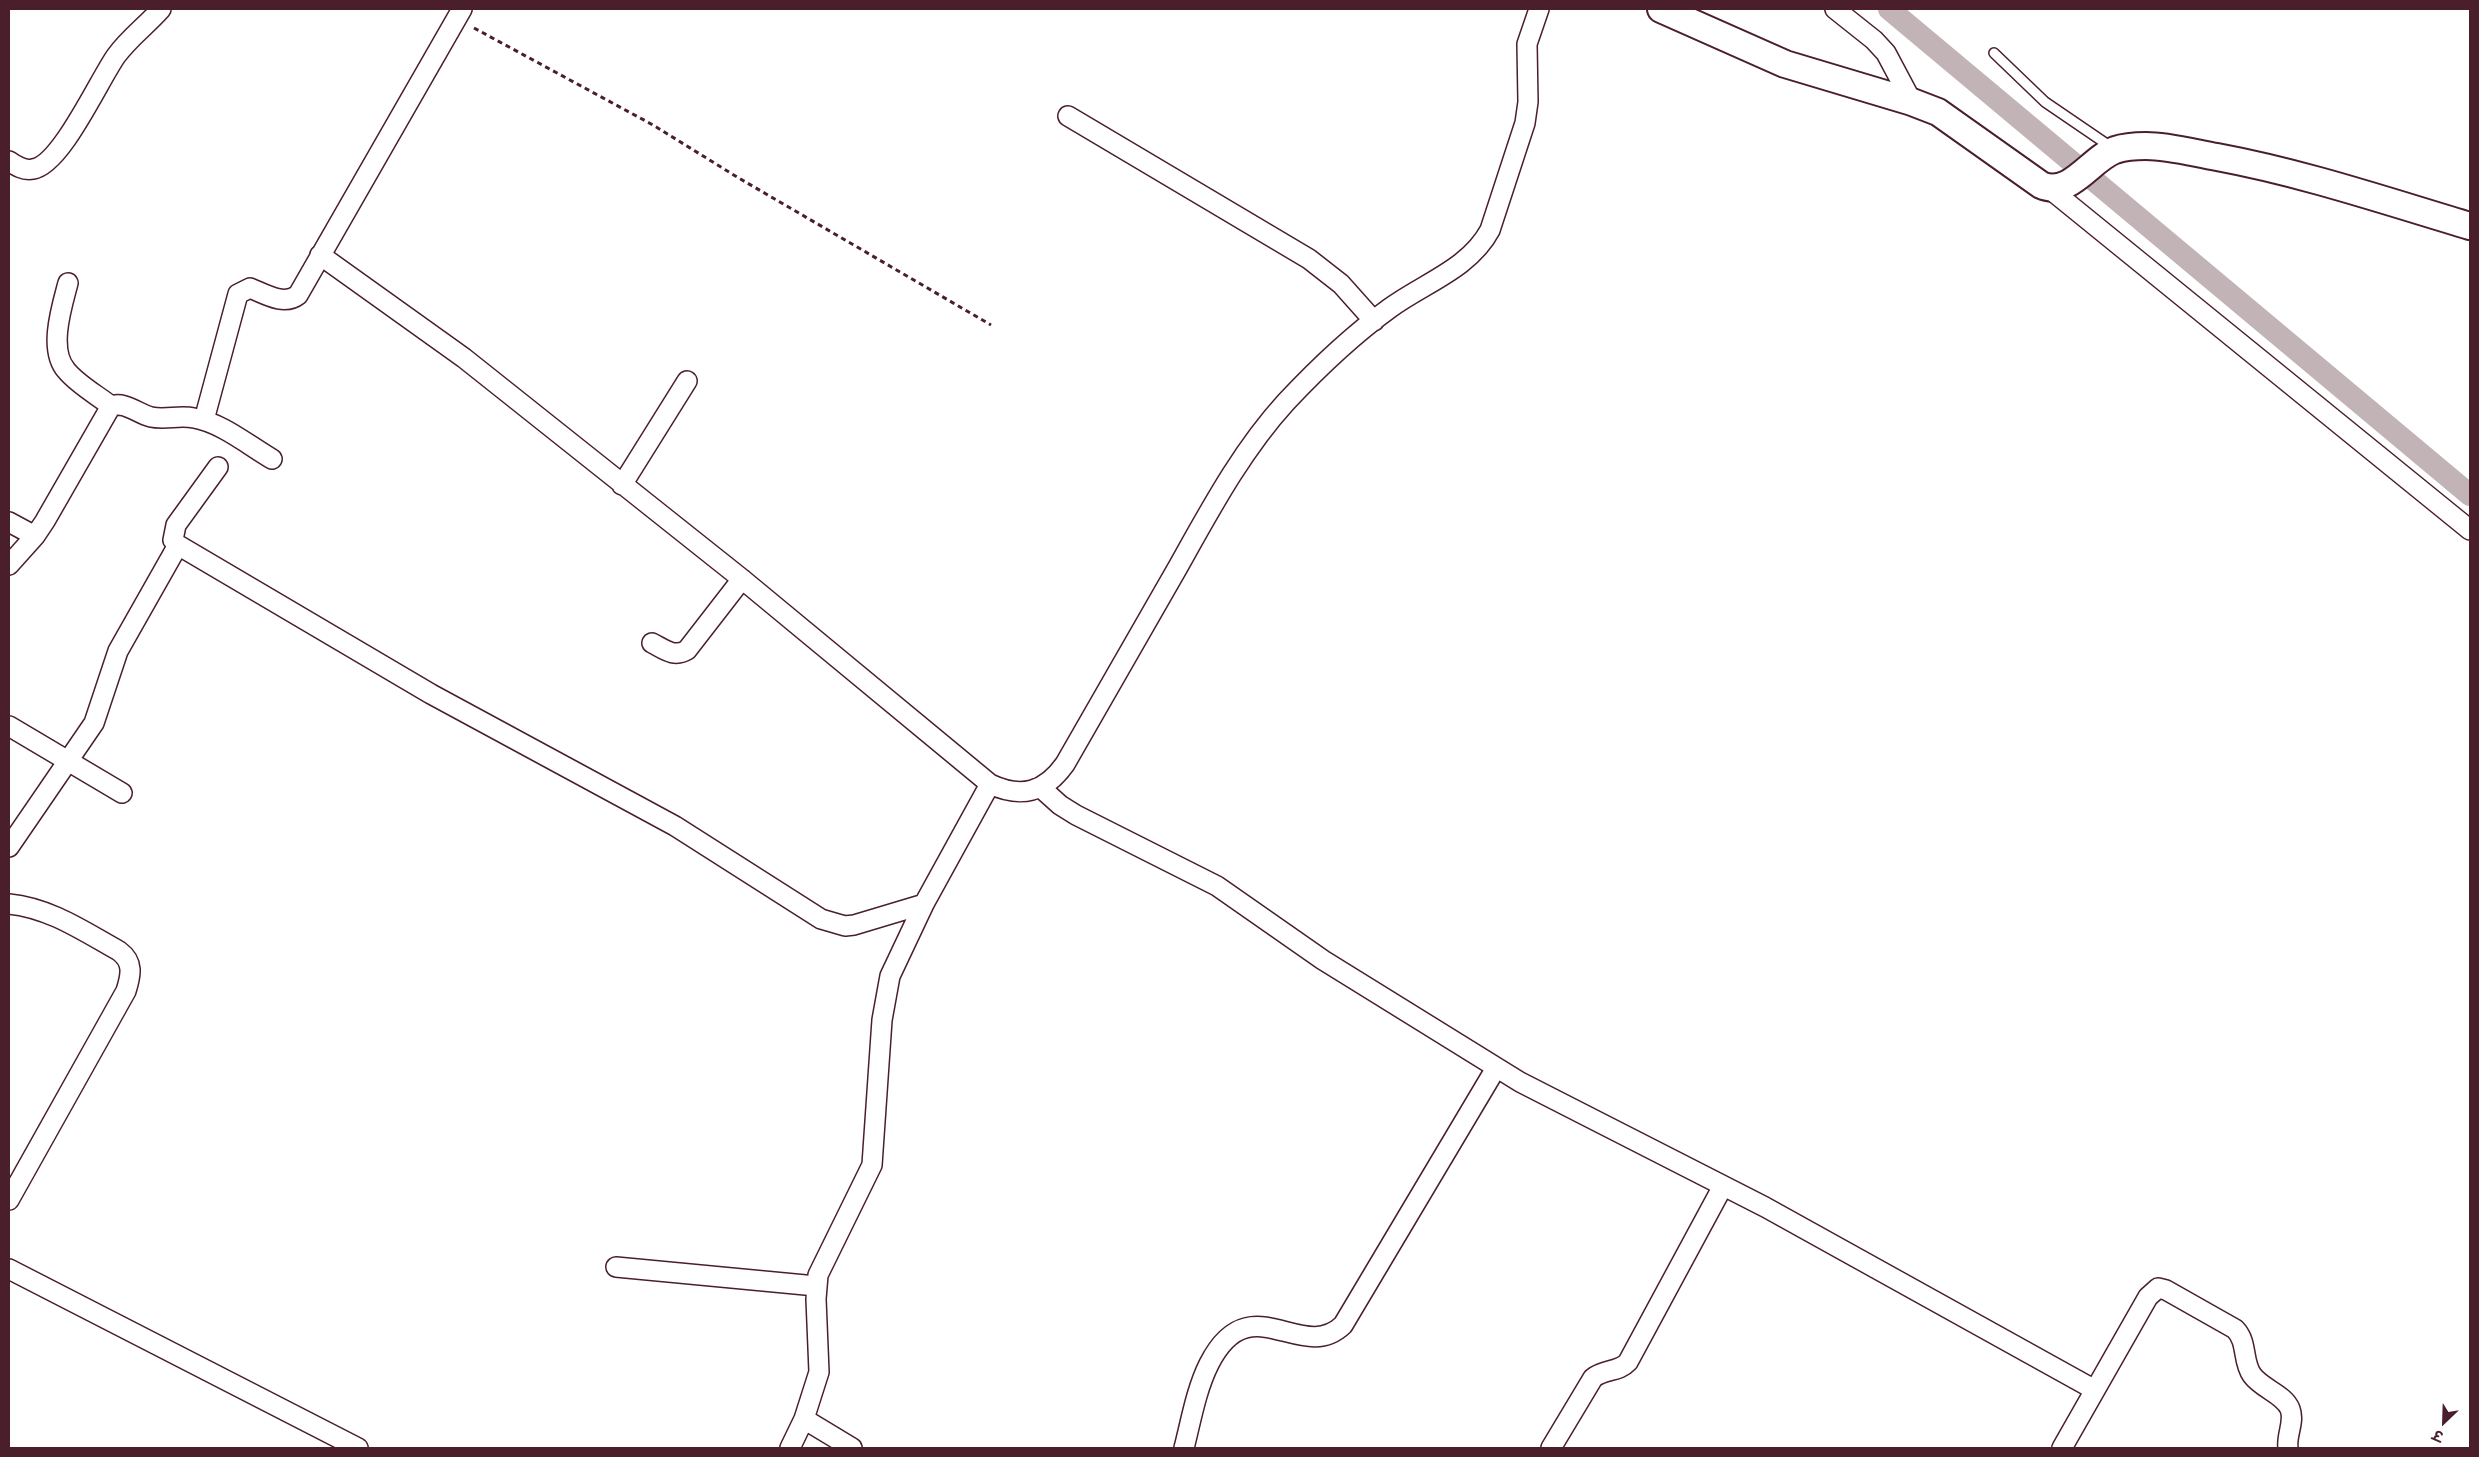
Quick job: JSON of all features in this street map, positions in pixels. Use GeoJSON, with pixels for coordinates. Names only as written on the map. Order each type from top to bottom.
{"type":"FeatureCollection","features":[{"type":"Feature","properties":{"kind":"street"},"geometry":{"type":"LineString","coordinates":[[9,160],[24,170],[35,169],[45,162],[70,134],[126,43],[161,9]]}},
{"type":"Feature","properties":{"kind":"street"},"geometry":{"type":"LineString","coordinates":[[320,255],[464,358],[742,579],[990,784],[1014,792],[1040,788],[1050,782],[1065,764],[1202,524],[1251,446],[1292,396],[1374,321],[1405,298],[1466,261],[1484,242],[1490,230],[1525,122],[1528,102],[1526,44],[1538,9]]}},
{"type":"Feature","properties":{"kind":"street"},"geometry":{"type":"LineString","coordinates":[[1661,9],[1785,64],[1912,102],[1938,112],[1956,122],[2041,184],[2057,187],[2470,530]]}},
{"type":"Feature","properties":{"kind":"street"},"geometry":{"type":"LineString","coordinates":[[1836,9],[1874,40],[1886,53],[1912,102]]}},
{"type":"Feature","properties":{"kind":"street"},"geometry":{"type":"LineString","coordinates":[[204,420],[238,294],[250,288],[284,300],[292,299],[298,295],[459,14]]}},
{"type":"Feature","properties":{"kind":"street"},"geometry":{"type":"LineString","coordinates":[[1068,116],[1309,259],[1341,284],[1374,321]]}},
{"type":"Feature","properties":{"kind":"street"},"geometry":{"type":"LineString","coordinates":[[2057,187],[2109,153],[2147,146],[2256,164],[2470,226]]}},
{"type":"Feature","properties":{"kind":"street"},"geometry":{"type":"LineString","coordinates":[[68,283],[58,336],[61,363],[66,371],[112,406]]}},
{"type":"Feature","properties":{"kind":"street"},"geometry":{"type":"LineString","coordinates":[[622,485],[687,381]]}},
{"type":"Feature","properties":{"kind":"street"},"geometry":{"type":"LineString","coordinates":[[9,565],[35,536],[112,406],[121,404],[152,417],[192,417],[204,420],[216,425],[272,459]]}},
{"type":"Feature","properties":{"kind":"street"},"geometry":{"type":"LineString","coordinates":[[218,467],[176,525],[173,540],[178,545],[431,694],[674,826],[822,919],[845,926],[854,925],[924,904]]}},
{"type":"Feature","properties":{"kind":"street"},"geometry":{"type":"LineString","coordinates":[[9,522],[35,536]]}},
{"type":"Feature","properties":{"kind":"street"},"geometry":{"type":"LineString","coordinates":[[9,847],[70,761],[94,723],[118,651],[178,545]]}},
{"type":"Feature","properties":{"kind":"street"},"geometry":{"type":"LineString","coordinates":[[652,643],[674,654],[680,654],[687,650],[742,579]]}},
{"type":"Feature","properties":{"kind":"street"},"geometry":{"type":"LineString","coordinates":[[9,726],[122,793]]}},
{"type":"Feature","properties":{"kind":"street"},"geometry":{"type":"LineString","coordinates":[[790,1448],[804,1419],[819,1372],[816,1286],[826,1258],[872,1166],[884,1006],[890,976],[924,904],[990,784]]}},
{"type":"Feature","properties":{"kind":"street"},"geometry":{"type":"LineString","coordinates":[[1040,788],[1060,805],[1076,815],[1216,886],[1323,960],[1496,1068],[1547,1097],[1723,1186],[2095,1390]]}},
{"type":"Feature","properties":{"kind":"street"},"geometry":{"type":"LineString","coordinates":[[9,904],[24,906],[54,915],[119,951],[127,957],[131,967],[126,991],[9,1200]]}},
{"type":"Feature","properties":{"kind":"street"},"geometry":{"type":"LineString","coordinates":[[1184,1448],[1203,1377],[1209,1363],[1228,1337],[1239,1328],[1253,1326],[1316,1337],[1329,1335],[1343,1325],[1496,1068]]}},
{"type":"Feature","properties":{"kind":"street"},"geometry":{"type":"LineString","coordinates":[[1551,1448],[1593,1378],[1600,1373],[1618,1368],[1628,1362],[1723,1186]]}},
{"type":"Feature","properties":{"kind":"street"},"geometry":{"type":"LineString","coordinates":[[616,1267],[816,1286]]}},
{"type":"Feature","properties":{"kind":"street"},"geometry":{"type":"LineString","coordinates":[[9,1269],[358,1448]]}},
{"type":"Feature","properties":{"kind":"street"},"geometry":{"type":"LineString","coordinates":[[2062,1448],[2148,1297],[2158,1288],[2166,1290],[2235,1329],[2241,1335],[2251,1374],[2286,1402],[2290,1410],[2292,1420],[2288,1448]]}},
{"type":"Feature","properties":{"kind":"street"},"geometry":{"type":"LineString","coordinates":[[804,1419],[852,1448]]}},
{"type":"Feature","properties":{"kind":"lane"},"geometry":{"type":"LineString","coordinates":[[1994,53],[2045,102],[2109,153]]}},
{"type":"Feature","properties":{"kind":"path"},"geometry":{"type":"LineString","coordinates":[[459,14],[653,125],[737,177],[991,325]]}},
{"type":"Feature","properties":{"kind":"waterway"},"geometry":{"type":"LineString","coordinates":[[1889,9],[2470,495]]}}]}
